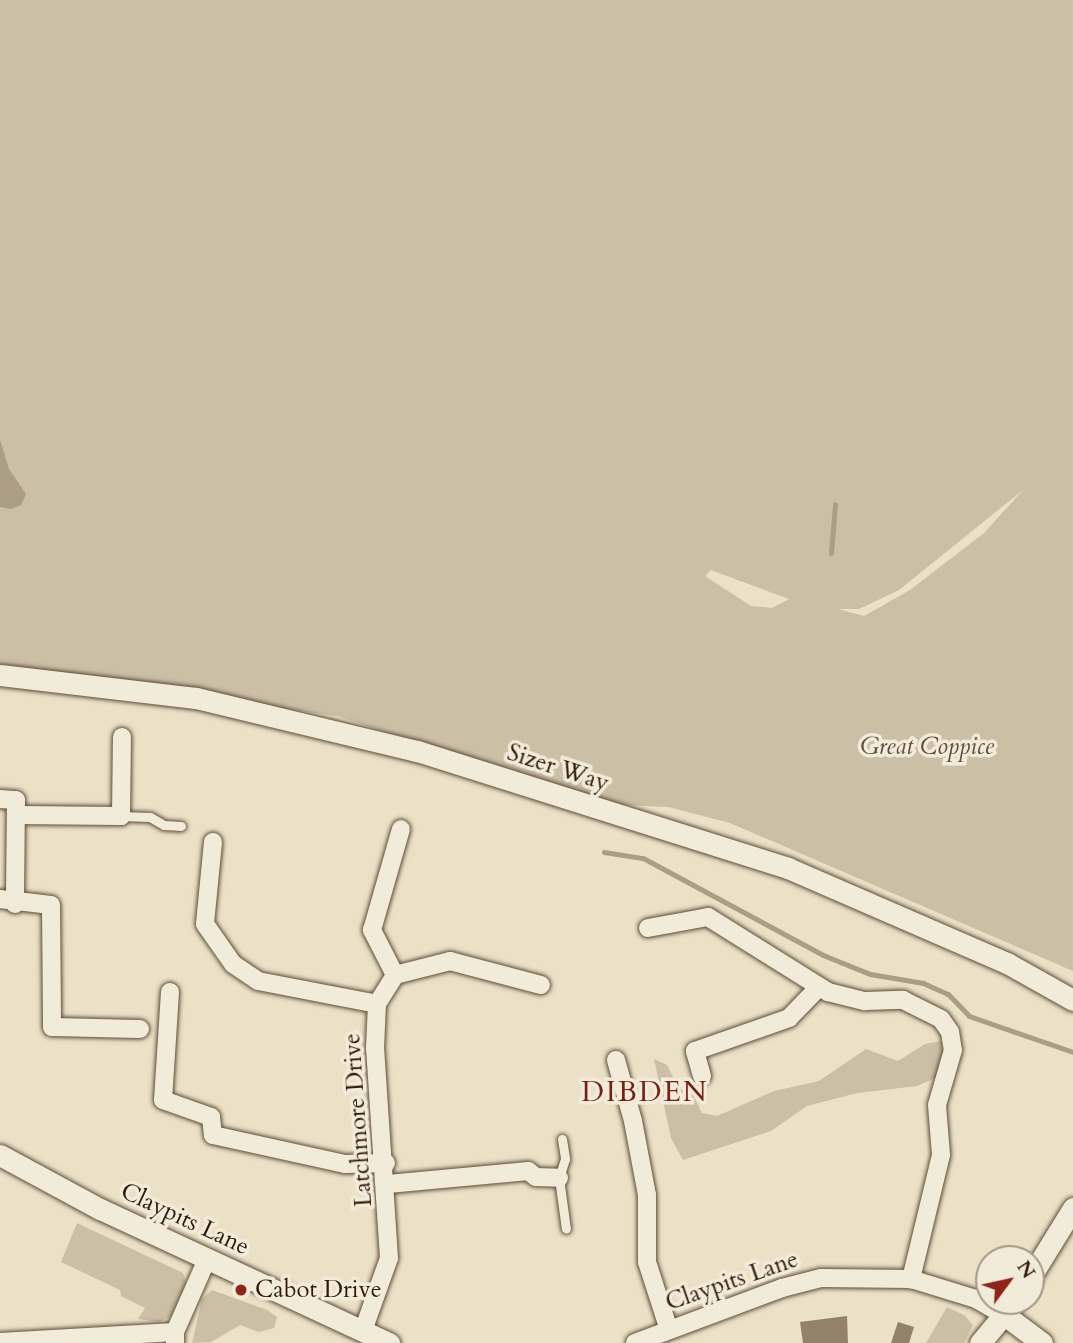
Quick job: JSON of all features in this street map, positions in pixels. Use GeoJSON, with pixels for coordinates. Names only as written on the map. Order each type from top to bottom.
{"type":"FeatureCollection","features":[{"type":"Feature","properties":{"kind":"street","name":"Sizer Way"},"geometry":{"type":"LineString","coordinates":[[0,675],[197,698],[417,751],[788,868],[1007,963],[1073,1000]]}},
{"type":"Feature","properties":{"kind":"street"},"geometry":{"type":"LineString","coordinates":[[122,737],[121,816],[11,805],[7,901],[51,905],[52,1027],[140,1028]]}},
{"type":"Feature","properties":{"kind":"street"},"geometry":{"type":"LineString","coordinates":[[401,829],[372,930],[395,975],[450,961],[541,985]]}},
{"type":"Feature","properties":{"kind":"street"},"geometry":{"type":"LineString","coordinates":[[213,842],[205,923],[233,964],[258,981],[377,1004]]}},
{"type":"Feature","properties":{"kind":"street"},"geometry":{"type":"LineString","coordinates":[[648,928],[708,918],[819,987],[865,1001],[903,1000],[941,1019],[950,1032],[953,1050],[937,1105],[941,1155],[911,1279]]}},
{"type":"Feature","properties":{"kind":"street","name":"Latchmore Drive"},"geometry":{"type":"LineString","coordinates":[[364,1328],[390,1258],[388,1184],[375,1048],[377,1004],[395,975]]}},
{"type":"Feature","properties":{"kind":"street"},"geometry":{"type":"LineString","coordinates":[[702,1076],[695,1051],[789,1018],[819,987]]}},
{"type":"Feature","properties":{"kind":"street"},"geometry":{"type":"LineString","coordinates":[[170,992],[163,1100],[211,1117],[213,1135],[345,1164],[386,1163]]}},
{"type":"Feature","properties":{"kind":"street"},"geometry":{"type":"LineString","coordinates":[[616,1060],[647,1195],[647,1262],[669,1330]]}},
{"type":"Feature","properties":{"kind":"street","name":"Claypits Lane"},"geometry":{"type":"LineString","coordinates":[[0,1155],[207,1259],[364,1328],[389,1343]]}},
{"type":"Feature","properties":{"kind":"street"},"geometry":{"type":"LineString","coordinates":[[388,1184],[528,1171],[536,1177],[559,1178]]}},
{"type":"Feature","properties":{"kind":"street"},"geometry":{"type":"LineString","coordinates":[[1045,1253],[1073,1208]]}},
{"type":"Feature","properties":{"kind":"street"},"geometry":{"type":"LineString","coordinates":[[0,1342],[175,1337],[207,1259]]}},
{"type":"Feature","properties":{"kind":"street","name":"Claypits Lane"},"geometry":{"type":"LineString","coordinates":[[635,1343],[821,1278],[911,1279],[975,1298]]}},
{"type":"Feature","properties":{"kind":"street"},"geometry":{"type":"LineString","coordinates":[[980,1343],[1005,1315]]}},
{"type":"Feature","properties":{"kind":"street","name":"Claypits Lane"},"geometry":{"type":"LineString","coordinates":[[1016,1315],[1042,1343]]}},
{"type":"Feature","properties":{"kind":"lane"},"geometry":{"type":"LineString","coordinates":[[121,816],[150,817],[164,825],[181,826]]}},
{"type":"Feature","properties":{"kind":"lane"},"geometry":{"type":"LineString","coordinates":[[562,1139],[565,1159],[559,1178],[566,1229]]}},
{"type":"Feature","properties":{"kind":"green space","name":"Great Coppice"},"geometry":{"type":"Polygon","coordinates":[[[0,0],[1073,0],[1073,971],[730,823],[668,807],[603,804],[337,716],[0,669],[0,0]],[[1023,490],[899,590],[859,609],[838,609],[864,616],[910,590],[984,533],[1023,490]],[[711,570],[705,576],[751,606],[772,608],[789,599],[711,570]]]}},
{"type":"Feature","properties":{"kind":"green space"},"geometry":{"type":"Polygon","coordinates":[[[941,1041],[944,1059],[938,1077],[917,1086],[857,1093],[807,1106],[771,1131],[683,1160],[671,1138],[654,1059],[667,1065],[679,1089],[691,1091],[702,1113],[717,1116],[774,1091],[819,1081],[866,1049],[898,1061],[925,1044],[941,1041]]]}},
{"type":"Feature","properties":{"kind":"green space"},"geometry":{"type":"Polygon","coordinates":[[[77,1223],[183,1273],[186,1283],[171,1316],[159,1322],[138,1319],[145,1308],[121,1296],[120,1290],[61,1262],[77,1223]]]}},
{"type":"Feature","properties":{"kind":"green space"},"geometry":{"type":"Polygon","coordinates":[[[212,1290],[267,1310],[277,1317],[274,1328],[259,1332],[240,1325],[211,1342],[192,1343],[202,1299],[212,1290]]]}},
{"type":"Feature","properties":{"kind":"green space"},"geometry":{"type":"Polygon","coordinates":[[[947,1307],[964,1315],[973,1325],[964,1343],[926,1343],[947,1307]]]}},
{"type":"Feature","properties":{"kind":"shaded area"},"geometry":{"type":"Polygon","coordinates":[[[0,440],[9,469],[26,494],[21,505],[11,509],[0,507],[0,440]]]}},
{"type":"Feature","properties":{"kind":"building"},"geometry":{"type":"Polygon","coordinates":[[[847,1316],[848,1343],[803,1343],[800,1322],[847,1316]]]}},
{"type":"Feature","properties":{"kind":"building"},"geometry":{"type":"Polygon","coordinates":[[[898,1322],[914,1327],[909,1343],[891,1343],[898,1322]]]}},
{"type":"Feature","properties":{"kind":"waterway"},"geometry":{"type":"LineString","coordinates":[[831,553],[835,504]]}},
{"type":"Feature","properties":{"kind":"waterway"},"geometry":{"type":"LineString","coordinates":[[604,852],[643,858],[823,955],[870,974],[923,983],[948,994],[969,1016],[1073,1052]]}},
{"type":"Feature","properties":{"kind":"place","name":"Cabot Drive"},"geometry":{"type":"Point","coordinates":[241,1290]}},
{"type":"Feature","properties":{"kind":"district","name":"DIBDEN"},"geometry":{"type":"Point","coordinates":[645,1092]}}]}
